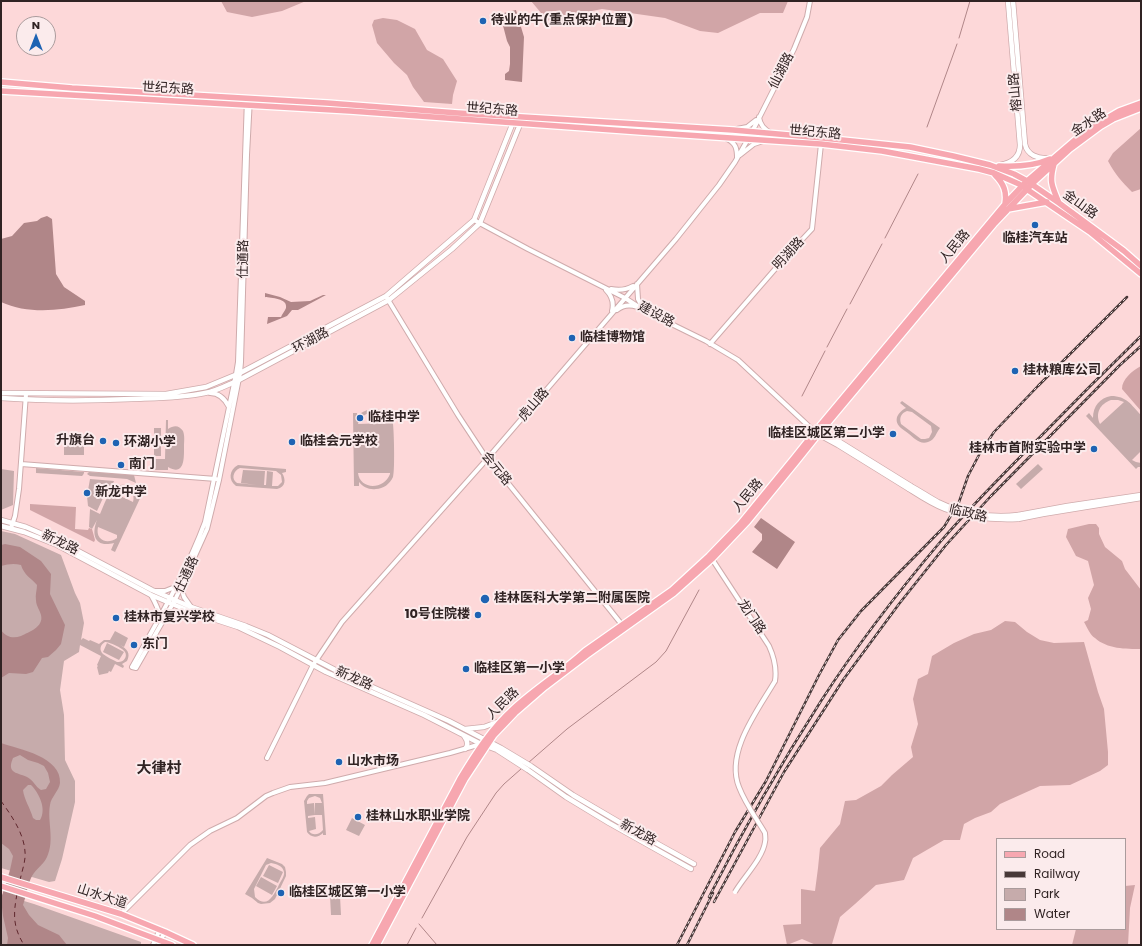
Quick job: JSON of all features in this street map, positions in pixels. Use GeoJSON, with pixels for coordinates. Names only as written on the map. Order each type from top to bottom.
{"type":"FeatureCollection","features":[{"type":"Feature","properties":{"kind":"main road","name":"榕山路"},"geometry":{"type":"LineString","coordinates":[[993,166],[1010,162],[1018,155],[1020,149],[1008,1]]}},
{"type":"Feature","properties":{"kind":"main road","name":"榕山路"},"geometry":{"type":"LineString","coordinates":[[1013,1],[1026,148],[1031,154],[1040,158],[1056,157]]}},
{"type":"Feature","properties":{"kind":"main road","name":"世纪东路"},"geometry":{"type":"LineString","coordinates":[[1,82],[514,120],[520,123],[821,144],[882,151],[994,173]]}},
{"type":"Feature","properties":{"kind":"main road"},"geometry":{"type":"LineString","coordinates":[[71,96],[72,88]]}},
{"type":"Feature","properties":{"kind":"main road","name":"世纪东路"},"geometry":{"type":"LineString","coordinates":[[1,91],[71,96],[248,101]]}},
{"type":"Feature","properties":{"kind":"main road","name":"金水路"},"geometry":{"type":"LineString","coordinates":[[1029,183],[1056,157],[1090,128],[1120,111],[1141,103]]}},
{"type":"Feature","properties":{"kind":"main road","name":"金水路"},"geometry":{"type":"LineString","coordinates":[[1029,183],[1100,126],[1141,108]]}},
{"type":"Feature","properties":{"kind":"main road","name":"世纪东路"},"geometry":{"type":"LineString","coordinates":[[514,120],[523,117],[772,133],[910,147],[993,166]]}},
{"type":"Feature","properties":{"kind":"main road","name":"环湖路"},"geometry":{"type":"LineString","coordinates":[[1,398],[27,400],[99,400],[156,398],[204,394],[236,381],[387,298],[452,249],[480,224],[523,117]]}},
{"type":"Feature","properties":{"kind":"main road","name":"环湖路"},"geometry":{"type":"LineString","coordinates":[[1,393],[166,394],[206,387],[238,373],[387,298],[474,220],[514,120]]}},
{"type":"Feature","properties":{"kind":"main road"},"geometry":{"type":"LineString","coordinates":[[993,166],[1022,166],[1056,157]]}},
{"type":"Feature","properties":{"kind":"main road"},"geometry":{"type":"LineString","coordinates":[[1054,164],[1050,177],[1058,203]]}},
{"type":"Feature","properties":{"kind":"main road","name":"金山路"},"geometry":{"type":"LineString","coordinates":[[993,166],[1014,174],[1058,203],[1122,253],[1141,274]]}},
{"type":"Feature","properties":{"kind":"main road"},"geometry":{"type":"LineString","coordinates":[[994,173],[1004,188],[1006,206],[1047,202]]}},
{"type":"Feature","properties":{"kind":"main road","name":"金山路"},"geometry":{"type":"LineString","coordinates":[[994,173],[1014,181],[1141,266]]}},
{"type":"Feature","properties":{"kind":"main road","name":"人民路"},"geometry":{"type":"LineString","coordinates":[[485,743],[515,713],[536,695],[672,590],[709,556],[740,524],[993,221],[1029,183]]}},
{"type":"Feature","properties":{"kind":"main road","name":"人民路"},"geometry":{"type":"LineString","coordinates":[[485,743],[490,732],[512,710],[543,684],[585,651],[674,593],[712,559],[748,521],[818,431]]}},
{"type":"Feature","properties":{"kind":"main road","name":"临政路"},"geometry":{"type":"LineString","coordinates":[[818,431],[838,445],[944,509],[961,514],[994,520],[1043,514],[1141,498]]}},
{"type":"Feature","properties":{"kind":"main road","name":"临政路"},"geometry":{"type":"LineString","coordinates":[[1018,517],[1067,506],[1141,495]]}},
{"type":"Feature","properties":{"kind":"main road","name":"新龙路"},"geometry":{"type":"LineString","coordinates":[[1,520],[24,532],[57,545],[151,593],[238,628],[315,663],[389,700],[424,715],[464,736],[485,743]]}},
{"type":"Feature","properties":{"kind":"main road","name":"新龙路"},"geometry":{"type":"LineString","coordinates":[[1,526],[12,526]]}},
{"type":"Feature","properties":{"kind":"main road","name":"新龙路"},"geometry":{"type":"LineString","coordinates":[[315,663],[431,712],[465,730],[694,864]]}},
{"type":"Feature","properties":{"kind":"main road"},"geometry":{"type":"LineString","coordinates":[[465,730],[484,727],[501,721]]}},
{"type":"Feature","properties":{"kind":"main road"},"geometry":{"type":"LineString","coordinates":[[464,736],[468,744],[465,749]]}},
{"type":"Feature","properties":{"kind":"main road"},"geometry":{"type":"LineString","coordinates":[[372,945],[460,779],[485,743]]}},
{"type":"Feature","properties":{"kind":"main road"},"geometry":{"type":"LineString","coordinates":[[377,945],[464,779],[485,743]]}},
{"type":"Feature","properties":{"kind":"main road","name":"新龙路"},"geometry":{"type":"LineString","coordinates":[[529,768],[566,797],[691,869]]}},
{"type":"Feature","properties":{"kind":"main road","name":"山水大道"},"geometry":{"type":"LineString","coordinates":[[1,877],[121,914],[193,945]]}},
{"type":"Feature","properties":{"kind":"main road","name":"山水大道"},"geometry":{"type":"LineString","coordinates":[[1,886],[95,916],[158,942],[172,945]]}},
{"type":"Feature","properties":{"kind":"street","name":"仙湖路"},"geometry":{"type":"LineString","coordinates":[[748,139],[794,49],[807,17],[810,1]]}},
{"type":"Feature","properties":{"kind":"street","name":"仕通路"},"geometry":{"type":"LineString","coordinates":[[171,601],[165,618],[136,668],[132,667],[160,616],[171,601],[207,529],[229,406],[238,373],[248,101]]}},
{"type":"Feature","properties":{"kind":"street"},"geometry":{"type":"LineString","coordinates":[[733,130],[747,127],[759,116]]}},
{"type":"Feature","properties":{"kind":"street"},"geometry":{"type":"LineString","coordinates":[[759,116],[762,127],[772,133]]}},
{"type":"Feature","properties":{"kind":"street"},"geometry":{"type":"LineString","coordinates":[[723,138],[732,141],[736,146],[737,158]]}},
{"type":"Feature","properties":{"kind":"street","name":"虎山路"},"geometry":{"type":"LineString","coordinates":[[267,758],[315,663],[342,622],[487,459],[676,239],[719,185],[748,139]]}},
{"type":"Feature","properties":{"kind":"street"},"geometry":{"type":"LineString","coordinates":[[737,158],[754,144],[765,140]]}},
{"type":"Feature","properties":{"kind":"street","name":"明湖路"},"geometry":{"type":"LineString","coordinates":[[710,344],[812,229],[821,144]]}},
{"type":"Feature","properties":{"kind":"street","name":"建设路"},"geometry":{"type":"LineString","coordinates":[[474,220],[625,298],[738,360],[818,431]]}},
{"type":"Feature","properties":{"kind":"street"},"geometry":{"type":"LineString","coordinates":[[603,287],[624,290],[637,284],[638,299],[645,310]]}},
{"type":"Feature","properties":{"kind":"street"},"geometry":{"type":"LineString","coordinates":[[603,287],[609,292],[612,298],[612,313]]}},
{"type":"Feature","properties":{"kind":"street","name":"会元路"},"geometry":{"type":"LineString","coordinates":[[387,298],[458,415],[487,459],[623,627]]}},
{"type":"Feature","properties":{"kind":"street"},"geometry":{"type":"LineString","coordinates":[[612,313],[627,305],[645,310]]}},
{"type":"Feature","properties":{"kind":"street","name":"仕通路"},"geometry":{"type":"LineString","coordinates":[[216,479],[236,381]]}},
{"type":"Feature","properties":{"kind":"street"},"geometry":{"type":"LineString","coordinates":[[204,394],[215,393],[220,395],[229,406]]}},
{"type":"Feature","properties":{"kind":"street"},"geometry":{"type":"LineString","coordinates":[[12,526],[18,496],[27,400],[26,394]]}},
{"type":"Feature","properties":{"kind":"street"},"geometry":{"type":"LineString","coordinates":[[21,464],[216,479]]}},
{"type":"Feature","properties":{"kind":"street","name":"龙门路"},"geometry":{"type":"LineString","coordinates":[[712,559],[769,646],[775,661],[776,675],[775,681],[743,735],[738,753],[736,772],[739,786],[765,833],[766,841],[760,858],[735,892]]}},
{"type":"Feature","properties":{"kind":"street"},"geometry":{"type":"LineString","coordinates":[[160,616],[156,602],[151,593],[165,591],[179,586],[190,609],[165,618]]}},
{"type":"Feature","properties":{"kind":"street"},"geometry":{"type":"LineString","coordinates":[[121,914],[190,845],[210,831],[237,818],[272,793],[290,787],[325,783],[485,743]]}},
{"type":"Feature","properties":{"kind":"street"},"geometry":{"type":"LineString","coordinates":[[153,945],[158,942],[163,931]]}},
{"type":"Feature","properties":{"kind":"green space"},"geometry":{"type":"Polygon","coordinates":[[[1116,396],[1125,399],[1141,415],[1141,451],[1132,460],[1141,463],[1141,467],[1136,469],[1086,416],[1089,413],[1093,418],[1094,410],[1098,403],[1107,397],[1116,396]],[[1111,400],[1101,406],[1098,413],[1100,424],[1124,402],[1111,400]]]}},
{"type":"Feature","properties":{"kind":"green space"},"geometry":{"type":"Polygon","coordinates":[[[902,401],[940,428],[932,440],[922,443],[900,427],[897,423],[897,418],[898,415],[906,408],[900,403],[902,401]],[[907,411],[902,414],[900,418],[901,424],[921,439],[929,438],[932,432],[931,426],[912,412],[907,411]]]}},
{"type":"Feature","properties":{"kind":"green space"},"geometry":{"type":"Polygon","coordinates":[[[377,409],[385,412],[393,424],[393,477],[388,484],[379,489],[366,488],[359,482],[359,486],[354,486],[353,413],[357,413],[357,417],[364,411],[377,409]],[[372,412],[363,416],[358,424],[389,423],[382,415],[372,412]],[[358,473],[363,483],[372,486],[383,483],[390,474],[390,473],[358,473]]]}},
{"type":"Feature","properties":{"kind":"green space"},"geometry":{"type":"Polygon","coordinates":[[[166,420],[168,420],[168,429],[176,426],[183,431],[184,456],[181,468],[178,470],[168,467],[168,470],[152,470],[153,459],[165,459],[166,420]]]}},
{"type":"Feature","properties":{"kind":"green space"},"geometry":{"type":"Polygon","coordinates":[[[154,428],[161,428],[161,456],[154,456],[154,428]]]}},
{"type":"Feature","properties":{"kind":"green space"},"geometry":{"type":"Polygon","coordinates":[[[64,437],[81,437],[81,440],[84,440],[84,455],[64,455],[64,437]]]}},
{"type":"Feature","properties":{"kind":"green space"},"geometry":{"type":"Polygon","coordinates":[[[1038,464],[1043,469],[1021,489],[1016,484],[1038,464]]]}},
{"type":"Feature","properties":{"kind":"green space"},"geometry":{"type":"Polygon","coordinates":[[[238,465],[286,469],[286,472],[282,473],[284,485],[277,489],[236,486],[233,484],[231,478],[231,472],[238,465]],[[240,468],[234,473],[233,477],[237,483],[257,485],[241,483],[243,470],[265,471],[264,485],[266,485],[267,471],[273,472],[272,486],[278,486],[282,482],[281,475],[276,471],[240,468]]]}},
{"type":"Feature","properties":{"kind":"green space"},"geometry":{"type":"Polygon","coordinates":[[[36,468],[84,473],[82,476],[36,473],[36,468]]]}},
{"type":"Feature","properties":{"kind":"green space"},"geometry":{"type":"Polygon","coordinates":[[[1,469],[14,471],[13,505],[1,510],[1,469]]]}},
{"type":"Feature","properties":{"kind":"green space"},"geometry":{"type":"Polygon","coordinates":[[[89,472],[134,475],[136,483],[127,479],[90,476],[87,474],[89,472]]]}},
{"type":"Feature","properties":{"kind":"green space"},"geometry":{"type":"Polygon","coordinates":[[[90,479],[114,481],[106,499],[103,498],[97,511],[88,506],[87,496],[90,479]]]}},
{"type":"Feature","properties":{"kind":"green space"},"geometry":{"type":"Polygon","coordinates":[[[126,485],[137,493],[139,490],[143,492],[115,552],[111,550],[114,543],[102,544],[96,539],[94,531],[97,520],[92,529],[89,527],[90,509],[100,514],[108,496],[113,489],[126,485]],[[119,488],[114,493],[133,502],[134,499],[130,491],[125,488],[119,488]],[[98,527],[98,535],[103,540],[109,541],[117,538],[117,535],[98,527]]]}},
{"type":"Feature","properties":{"kind":"green space"},"geometry":{"type":"Polygon","coordinates":[[[1,531],[15,534],[61,555],[80,603],[84,623],[81,640],[83,638],[99,644],[104,640],[110,640],[115,631],[128,638],[124,647],[120,645],[126,650],[129,656],[127,661],[122,664],[124,666],[123,668],[115,664],[111,672],[109,671],[108,673],[99,675],[97,665],[101,656],[80,645],[79,652],[64,661],[60,690],[64,715],[65,760],[75,781],[75,802],[62,859],[55,881],[49,882],[1,868],[1,531]],[[107,642],[103,643],[101,646],[101,651],[103,654],[117,662],[123,661],[126,656],[124,650],[107,642]]]}},
{"type":"Feature","properties":{"kind":"green space"},"geometry":{"type":"Polygon","coordinates":[[[107,643],[124,652],[119,660],[103,652],[107,643]]]}},
{"type":"Feature","properties":{"kind":"green space"},"geometry":{"type":"Polygon","coordinates":[[[309,794],[323,794],[326,835],[323,835],[323,833],[315,837],[307,832],[304,801],[309,794]],[[315,796],[309,798],[307,801],[307,804],[314,803],[315,815],[315,803],[322,803],[320,798],[315,796]],[[322,815],[308,816],[308,818],[315,817],[316,829],[309,831],[312,834],[318,834],[323,830],[322,815]]]}},
{"type":"Feature","properties":{"kind":"green space"},"geometry":{"type":"Polygon","coordinates":[[[352,818],[365,825],[359,836],[346,830],[352,818]]]}},
{"type":"Feature","properties":{"kind":"green space"},"geometry":{"type":"Polygon","coordinates":[[[267,858],[282,864],[285,867],[286,876],[275,899],[270,903],[258,903],[245,894],[267,858]],[[271,863],[266,865],[254,889],[255,897],[263,902],[272,897],[284,875],[282,868],[271,863]]]}},
{"type":"Feature","properties":{"kind":"green space"},"geometry":{"type":"Polygon","coordinates":[[[269,865],[283,872],[278,883],[263,876],[269,865]]]}},
{"type":"Feature","properties":{"kind":"green space"},"geometry":{"type":"Polygon","coordinates":[[[261,877],[277,886],[272,895],[256,886],[261,877]]]}},
{"type":"Feature","properties":{"kind":"green space"},"geometry":{"type":"Polygon","coordinates":[[[1,894],[34,904],[141,942],[141,945],[1,945],[1,894]]]}},
{"type":"Feature","properties":{"kind":"green space"},"geometry":{"type":"Polygon","coordinates":[[[330,896],[340,896],[341,915],[331,915],[330,896]]]}},
{"type":"Feature","properties":{"kind":"shaded area"},"geometry":{"type":"Polygon","coordinates":[[[221,1],[306,1],[282,11],[252,17],[227,12],[221,1]]]}},
{"type":"Feature","properties":{"kind":"shaded area"},"geometry":{"type":"Polygon","coordinates":[[[531,1],[788,1],[783,13],[760,13],[718,33],[700,31],[665,18],[602,9],[582,13],[563,24],[547,20],[531,1]]]}},
{"type":"Feature","properties":{"kind":"shaded area"},"geometry":{"type":"Polygon","coordinates":[[[383,18],[397,20],[415,29],[427,50],[443,59],[457,81],[452,104],[424,102],[413,87],[407,75],[394,63],[377,43],[372,25],[374,20],[383,18]]]}},
{"type":"Feature","properties":{"kind":"shaded area"},"geometry":{"type":"Polygon","coordinates":[[[1141,128],[1141,189],[1132,192],[1119,178],[1108,161],[1113,153],[1141,128]]]}},
{"type":"Feature","properties":{"kind":"shaded area"},"geometry":{"type":"Polygon","coordinates":[[[1141,366],[1141,411],[1122,389],[1122,385],[1134,370],[1141,366]]]}},
{"type":"Feature","properties":{"kind":"shaded area"},"geometry":{"type":"Polygon","coordinates":[[[30,504],[76,507],[75,529],[92,529],[95,540],[94,542],[30,510],[30,504]]]}},
{"type":"Feature","properties":{"kind":"shaded area"},"geometry":{"type":"Polygon","coordinates":[[[1089,524],[1096,524],[1099,528],[1099,534],[1105,547],[1122,561],[1125,569],[1141,590],[1141,649],[1117,648],[1100,642],[1093,637],[1084,622],[1088,620],[1091,609],[1088,598],[1094,585],[1088,561],[1076,556],[1066,537],[1068,529],[1089,524]]]}},
{"type":"Feature","properties":{"kind":"shaded area"},"geometry":{"type":"Polygon","coordinates":[[[1005,621],[1015,622],[1040,640],[1054,643],[1084,642],[1104,709],[1108,765],[1100,771],[1070,785],[1040,786],[1000,804],[991,812],[964,824],[960,840],[944,840],[913,858],[904,880],[876,885],[840,917],[832,944],[816,945],[802,939],[787,945],[783,925],[801,924],[801,889],[815,891],[820,848],[840,824],[845,801],[856,800],[881,786],[913,757],[911,747],[918,724],[913,699],[918,679],[928,674],[932,656],[954,643],[974,634],[991,630],[1005,621]]]}},
{"type":"Feature","properties":{"kind":"shaded area"},"geometry":{"type":"Polygon","coordinates":[[[1135,885],[1130,908],[1128,945],[1072,945],[1076,930],[1126,930],[1126,886],[1135,885]]]}},
{"type":"Feature","properties":{"kind":"water"},"geometry":{"type":"Polygon","coordinates":[[[516,10],[524,37],[522,82],[505,80],[505,74],[509,71],[510,47],[500,14],[516,10]]]}},
{"type":"Feature","properties":{"kind":"water"},"geometry":{"type":"Polygon","coordinates":[[[47,216],[52,219],[56,274],[64,287],[85,301],[85,305],[64,309],[32,310],[11,306],[1,302],[1,239],[12,236],[24,223],[37,221],[47,216]]]}},
{"type":"Feature","properties":{"kind":"water"},"geometry":{"type":"Polygon","coordinates":[[[265,293],[291,302],[310,301],[326,295],[298,310],[292,310],[287,316],[267,324],[268,317],[281,317],[286,305],[282,300],[265,297],[265,293]]]}},
{"type":"Feature","properties":{"kind":"water"},"geometry":{"type":"Polygon","coordinates":[[[761,518],[795,542],[777,569],[752,552],[762,540],[762,534],[754,527],[761,518]]]}},
{"type":"Feature","properties":{"kind":"water"},"geometry":{"type":"Polygon","coordinates":[[[5,544],[20,547],[41,561],[51,574],[50,594],[65,625],[61,644],[48,657],[42,658],[33,672],[26,674],[9,673],[1,678],[1,630],[7,636],[18,637],[28,633],[38,626],[41,619],[36,602],[37,585],[26,574],[21,565],[11,564],[1,566],[1,545],[5,544]]]}},
{"type":"Feature","properties":{"kind":"water"},"geometry":{"type":"Polygon","coordinates":[[[1,743],[28,751],[47,760],[59,774],[60,783],[52,799],[49,811],[51,837],[49,851],[46,860],[32,876],[29,882],[23,905],[38,925],[59,935],[67,945],[7,945],[8,938],[1,899],[13,856],[9,849],[1,843],[1,743]],[[20,755],[13,758],[11,768],[13,771],[30,779],[41,790],[46,789],[50,782],[48,773],[44,766],[28,760],[20,755]],[[28,785],[23,790],[25,797],[33,818],[40,820],[43,811],[41,801],[34,788],[31,785],[28,785]]]}},
{"type":"Feature","properties":{"kind":"waterway"},"geometry":{"type":"LineString","coordinates":[[959,38],[970,1]]}},
{"type":"Feature","properties":{"kind":"waterway"},"geometry":{"type":"LineString","coordinates":[[927,127],[957,44]]}},
{"type":"Feature","properties":{"kind":"waterway"},"geometry":{"type":"LineString","coordinates":[[885,238],[918,174]]}},
{"type":"Feature","properties":{"kind":"waterway"},"geometry":{"type":"LineString","coordinates":[[850,304],[882,244]]}},
{"type":"Feature","properties":{"kind":"waterway"},"geometry":{"type":"LineString","coordinates":[[827,347],[847,309]]}},
{"type":"Feature","properties":{"kind":"waterway"},"geometry":{"type":"LineString","coordinates":[[802,396],[825,351]]}},
{"type":"Feature","properties":{"kind":"waterway"},"geometry":{"type":"LineString","coordinates":[[528,763],[567,729],[656,662],[666,651],[699,590]]}},
{"type":"Feature","properties":{"kind":"waterway"},"geometry":{"type":"LineString","coordinates":[[422,918],[467,837],[496,793],[521,769]]}},
{"type":"Feature","properties":{"kind":"waterway"},"geometry":{"type":"LineString","coordinates":[[419,924],[437,945]]}},
{"type":"Feature","properties":{"kind":"waterway"},"geometry":{"type":"LineString","coordinates":[[407,945],[416,928]]}},
{"type":"Feature","properties":{"kind":"ferry route"},"geometry":{"type":"LineString","coordinates":[[1,801],[20,831],[24,845],[25,858],[20,880]]}},
{"type":"Feature","properties":{"kind":"ferry route"},"geometry":{"type":"LineString","coordinates":[[17,894],[15,921],[20,939],[24,945]]}},
{"type":"Feature","properties":{"kind":"railway"},"geometry":{"type":"LineString","coordinates":[[677,945],[735,832],[766,781],[838,640],[861,611],[944,527],[959,502],[968,476],[980,453],[994,432],[1127,297]]}},
{"type":"Feature","properties":{"kind":"railway"},"geometry":{"type":"LineString","coordinates":[[709,897],[762,798],[791,749],[863,639],[941,541],[977,501],[1141,336]]}},
{"type":"Feature","properties":{"kind":"railway"},"geometry":{"type":"LineString","coordinates":[[714,902],[784,772],[843,680],[899,604],[946,545],[991,496],[1120,365],[1141,346]]}},
{"type":"Feature","properties":{"kind":"railway"},"geometry":{"type":"LineString","coordinates":[[687,945],[713,893]]}},
{"type":"Feature","properties":{"kind":"place","name":"待业的牛(重点保护位置)"},"geometry":{"type":"Point","coordinates":[483,21]}},
{"type":"Feature","properties":{"kind":"place","name":"临桂汽车站"},"geometry":{"type":"Point","coordinates":[1035,225]}},
{"type":"Feature","properties":{"kind":"place","name":"临桂博物馆"},"geometry":{"type":"Point","coordinates":[572,338]}},
{"type":"Feature","properties":{"kind":"place","name":"桂林粮库公司"},"geometry":{"type":"Point","coordinates":[1015,371]}},
{"type":"Feature","properties":{"kind":"place","name":"临桂中学"},"geometry":{"type":"Point","coordinates":[360,418]}},
{"type":"Feature","properties":{"kind":"place","name":"临桂区城区第二小学"},"geometry":{"type":"Point","coordinates":[893,434]}},
{"type":"Feature","properties":{"kind":"place","name":"升旗台"},"geometry":{"type":"Point","coordinates":[103,441]}},
{"type":"Feature","properties":{"kind":"place","name":"临桂会元学校"},"geometry":{"type":"Point","coordinates":[292,442]}},
{"type":"Feature","properties":{"kind":"place","name":"环湖小学"},"geometry":{"type":"Point","coordinates":[116,443]}},
{"type":"Feature","properties":{"kind":"place","name":"桂林市首附实验中学"},"geometry":{"type":"Point","coordinates":[1094,449]}},
{"type":"Feature","properties":{"kind":"place","name":"南门"},"geometry":{"type":"Point","coordinates":[121,465]}},
{"type":"Feature","properties":{"kind":"place","name":"新龙中学"},"geometry":{"type":"Point","coordinates":[87,493]}},
{"type":"Feature","properties":{"kind":"place","name":"桂林医科大学第二附属医院"},"geometry":{"type":"Point","coordinates":[485,599]}},
{"type":"Feature","properties":{"kind":"place","name":"10号住院楼"},"geometry":{"type":"Point","coordinates":[478,615]}},
{"type":"Feature","properties":{"kind":"place","name":"桂林市复兴学校"},"geometry":{"type":"Point","coordinates":[116,618]}},
{"type":"Feature","properties":{"kind":"place","name":"东门"},"geometry":{"type":"Point","coordinates":[134,645]}},
{"type":"Feature","properties":{"kind":"place","name":"临桂区第一小学"},"geometry":{"type":"Point","coordinates":[466,669]}},
{"type":"Feature","properties":{"kind":"place","name":"山水市场"},"geometry":{"type":"Point","coordinates":[339,762]}},
{"type":"Feature","properties":{"kind":"place","name":"桂林山水职业学院"},"geometry":{"type":"Point","coordinates":[358,817]}},
{"type":"Feature","properties":{"kind":"place","name":"临桂区城区第一小学"},"geometry":{"type":"Point","coordinates":[281,893]}},
{"type":"Feature","properties":{"kind":"district","name":"大律村"},"geometry":{"type":"Point","coordinates":[159,769]}}]}
